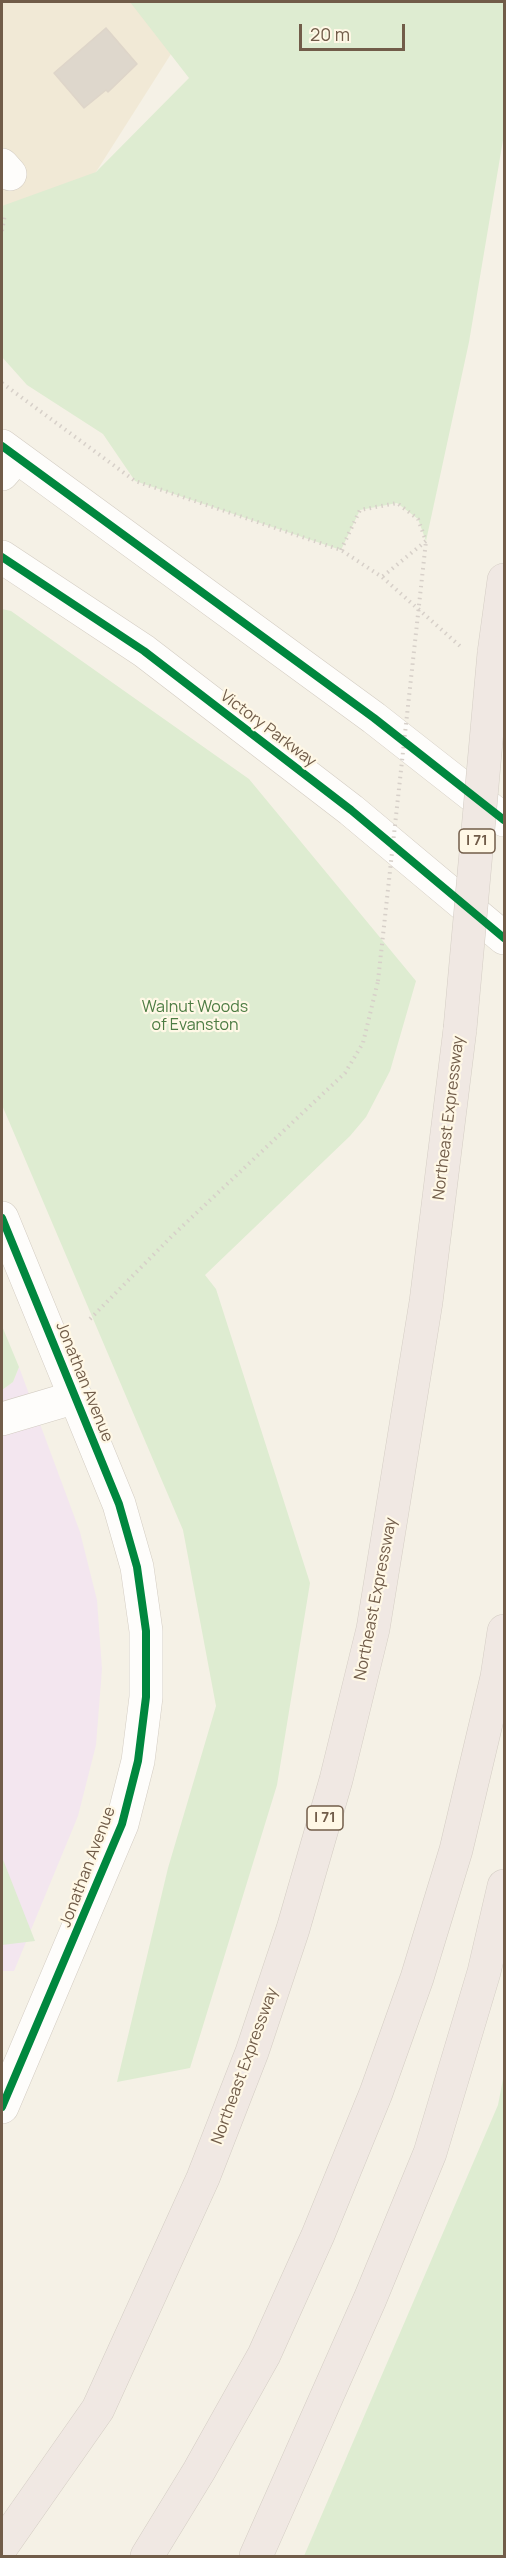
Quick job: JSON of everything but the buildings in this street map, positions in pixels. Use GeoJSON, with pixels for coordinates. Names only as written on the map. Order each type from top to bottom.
{"type":"FeatureCollection","features":[{"type":"Feature","properties":{"kind":"highway","name":"Northeast Expressway"},"geometry":{"type":"LineString","coordinates":[[2,2546],[98,2409],[203,2178],[252,2052],[296,1918],[336,1780],[373,1629],[426,1302],[460,1029],[494,653],[504,580]]}},
{"type":"Feature","properties":{"kind":"highway"},"geometry":{"type":"LineString","coordinates":[[147,2556],[199,2471],[264,2355],[318,2235],[376,2093],[417,1978],[501,1692],[504,1630]]}},
{"type":"Feature","properties":{"kind":"highway"},"geometry":{"type":"LineString","coordinates":[[256,2556],[370,2299],[430,2153],[484,1972],[504,1886]]}},
{"type":"Feature","properties":{"kind":"street"},"geometry":{"type":"LineString","coordinates":[[6,459],[374,718],[504,820]]}},
{"type":"Feature","properties":{"kind":"street","name":"Victory Parkway"},"geometry":{"type":"LineString","coordinates":[[2,557],[144,651],[351,810],[504,938]]}},
{"type":"Feature","properties":{"kind":"street","name":"Jonathan Avenue"},"geometry":{"type":"LineString","coordinates":[[2,1218],[119,1504],[136,1567],[146,1631],[146,1696],[138,1761],[122,1824],[2,2107]]}},
{"type":"Feature","properties":{"kind":"street"},"geometry":{"type":"LineString","coordinates":[[2,1419],[76,1397]]}},
{"type":"Feature","properties":{"kind":"path"},"geometry":{"type":"LineString","coordinates":[[2,231],[5,214]]}},
{"type":"Feature","properties":{"kind":"path"},"geometry":{"type":"LineString","coordinates":[[2,383],[135,481],[341,550],[382,578],[461,647]]}},
{"type":"Feature","properties":{"kind":"path"},"geometry":{"type":"LineString","coordinates":[[90,1318],[172,1236],[345,1073],[363,1043],[378,981],[426,541],[418,519],[397,503],[360,510],[341,550]]}},
{"type":"Feature","properties":{"kind":"path"},"geometry":{"type":"LineString","coordinates":[[382,578],[426,541]]}},
{"type":"Feature","properties":{"kind":"shaded area"},"geometry":{"type":"Polygon","coordinates":[[[2,2],[204,2],[96,172],[2,255],[2,2]]]}},
{"type":"Feature","properties":{"kind":"shaded area"},"geometry":{"type":"Polygon","coordinates":[[[19,1367],[80,1532],[97,1600],[102,1669],[96,1745],[78,1816],[14,1971],[2,1971],[2,1390],[13,1382],[19,1367]]]}},
{"type":"Feature","properties":{"kind":"green space"},"geometry":{"type":"Polygon","coordinates":[[[130,2],[504,2],[504,134],[469,342],[426,541],[418,519],[397,503],[360,510],[341,550],[135,481],[103,434],[27,385],[2,357],[2,206],[96,172],[189,78],[130,2]]]}},
{"type":"Feature","properties":{"kind":"green space","name":"Walnut Woods of Evanston"},"geometry":{"type":"Polygon","coordinates":[[[2,609],[11,611],[249,779],[416,981],[390,1071],[366,1117],[350,1136],[205,1275],[216,1289],[310,1583],[277,1785],[190,2068],[117,2082],[168,1868],[216,1706],[183,1530],[2,1105],[2,609]]]}},
{"type":"Feature","properties":{"kind":"green space"},"geometry":{"type":"Polygon","coordinates":[[[2,1326],[19,1367],[13,1382],[2,1390],[2,1326]]]}},
{"type":"Feature","properties":{"kind":"green space"},"geometry":{"type":"Polygon","coordinates":[[[2,1857],[35,1941],[2,1945],[2,1857]]]}},
{"type":"Feature","properties":{"kind":"green space"},"geometry":{"type":"Polygon","coordinates":[[[504,2074],[504,2556],[304,2556],[498,2105],[504,2074]]]}},
{"type":"Feature","properties":{"kind":"cycle path"},"geometry":{"type":"LineString","coordinates":[[2,446],[374,718],[504,820]]}},
{"type":"Feature","properties":{"kind":"cycle path"},"geometry":{"type":"LineString","coordinates":[[2,557],[144,651],[351,810],[504,938]]}},
{"type":"Feature","properties":{"kind":"cycle path"},"geometry":{"type":"LineString","coordinates":[[2,1218],[119,1504],[137,1567],[146,1631],[146,1697],[138,1761],[122,1824],[2,2107]]}}]}
